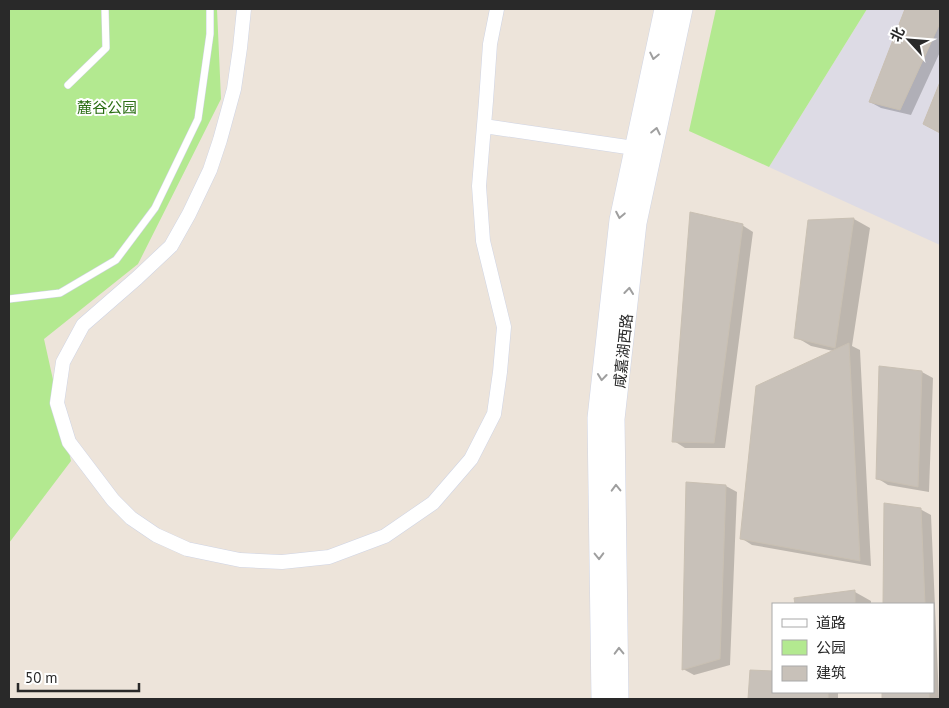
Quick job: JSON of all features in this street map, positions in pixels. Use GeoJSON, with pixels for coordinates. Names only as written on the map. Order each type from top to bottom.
{"type":"FeatureCollection","features":[{"type":"Feature","properties":{"kind":"main road","name":"咸嘉湖西路"},"geometry":{"type":"LineString","coordinates":[[601,699],[597,418],[619,220],[664,9]]}},
{"type":"Feature","properties":{"kind":"main road","name":"咸嘉湖西路"},"geometry":{"type":"LineString","coordinates":[[620,699],[615,419],[637,223],[683,9]]}},
{"type":"Feature","properties":{"kind":"street"},"geometry":{"type":"LineString","coordinates":[[244,9],[234,89],[210,170],[189,214],[170,246],[137,278],[83,324],[63,362],[57,403],[69,442],[113,500],[131,518],[156,535],[187,549],[240,560],[282,562],[329,557],[385,536],[433,503],[471,459],[494,414],[504,327],[483,241],[479,186],[490,44],[497,9]]}},
{"type":"Feature","properties":{"kind":"street"},"geometry":{"type":"LineString","coordinates":[[484,126],[634,148]]}},
{"type":"Feature","properties":{"kind":"lane"},"geometry":{"type":"LineString","coordinates":[[68,85],[106,48],[105,9]]}},
{"type":"Feature","properties":{"kind":"lane"},"geometry":{"type":"LineString","coordinates":[[9,299],[60,293],[116,260],[154,208],[198,119],[210,34],[210,9]]}},
{"type":"Feature","properties":{"kind":"shaded area"},"geometry":{"type":"Polygon","coordinates":[[[867,9],[940,9],[940,245],[769,167],[867,9]]]}},
{"type":"Feature","properties":{"kind":"green space","name":"麓谷公园"},"geometry":{"type":"Polygon","coordinates":[[[9,9],[217,9],[221,99],[138,264],[44,339],[71,461],[9,543],[9,9]]]}},
{"type":"Feature","properties":{"kind":"green space"},"geometry":{"type":"Polygon","coordinates":[[[716,9],[867,9],[769,167],[689,131],[716,9]]]}},
{"type":"Feature","properties":{"kind":"building"},"geometry":{"type":"Polygon","coordinates":[[[905,9],[940,9],[940,23],[900,110],[869,102],[905,9]]]}},
{"type":"Feature","properties":{"kind":"building"},"geometry":{"type":"Polygon","coordinates":[[[940,82],[940,133],[923,124],[940,82]]]}},
{"type":"Feature","properties":{"kind":"building"},"geometry":{"type":"Polygon","coordinates":[[[690,212],[743,224],[714,443],[672,442],[690,212]]]}},
{"type":"Feature","properties":{"kind":"building"},"geometry":{"type":"Polygon","coordinates":[[[854,218],[835,348],[794,338],[808,220],[854,218]]]}},
{"type":"Feature","properties":{"kind":"building"},"geometry":{"type":"Polygon","coordinates":[[[849,343],[860,561],[740,539],[756,386],[849,343]]]}},
{"type":"Feature","properties":{"kind":"building"},"geometry":{"type":"Polygon","coordinates":[[[879,366],[922,371],[918,487],[876,479],[879,366]]]}},
{"type":"Feature","properties":{"kind":"building"},"geometry":{"type":"Polygon","coordinates":[[[686,482],[726,485],[720,659],[682,670],[686,482]]]}},
{"type":"Feature","properties":{"kind":"building"},"geometry":{"type":"Polygon","coordinates":[[[884,503],[921,508],[925,603],[883,603],[884,503]]]}},
{"type":"Feature","properties":{"kind":"building"},"geometry":{"type":"Polygon","coordinates":[[[855,590],[855,603],[795,603],[794,598],[855,590]]]}},
{"type":"Feature","properties":{"kind":"building"},"geometry":{"type":"Polygon","coordinates":[[[750,670],[772,671],[772,693],[828,693],[828,699],[748,699],[750,670]]]}},
{"type":"Feature","properties":{"kind":"building"},"geometry":{"type":"Polygon","coordinates":[[[882,693],[929,693],[929,699],[882,699],[882,693]]]}}]}
